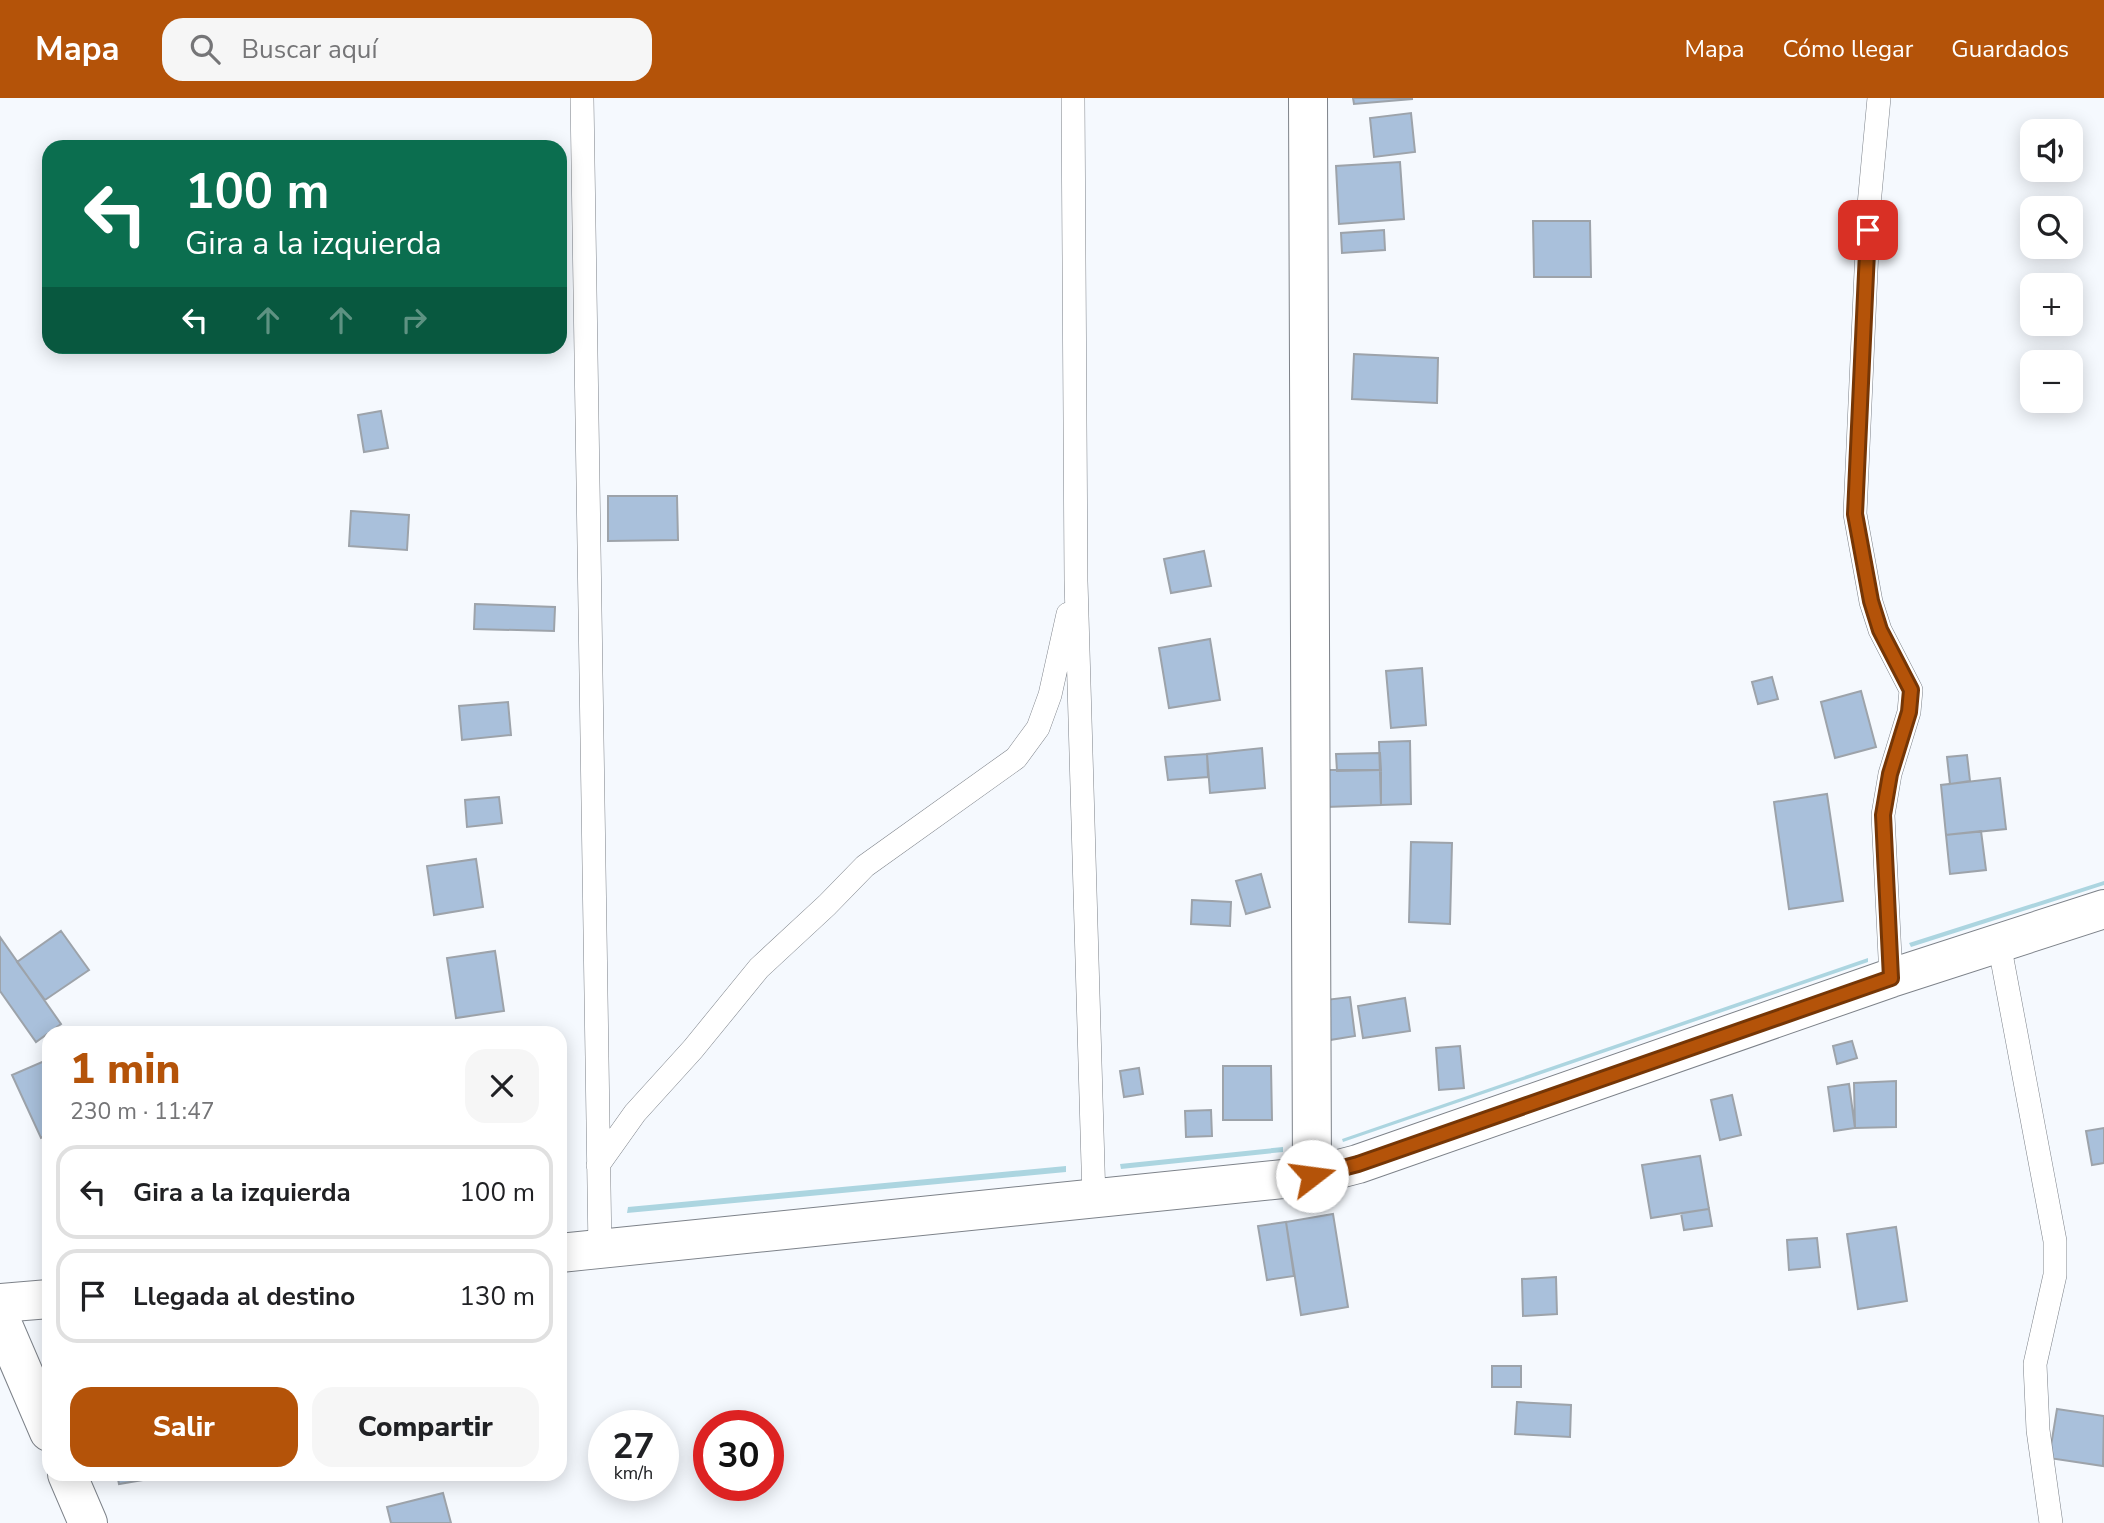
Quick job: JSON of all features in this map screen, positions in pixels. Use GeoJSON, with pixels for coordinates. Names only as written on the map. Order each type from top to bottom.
{"type":"FeatureCollection","features":[{"type":"Feature","properties":{"kind":"street"},"geometry":{"type":"LineString","coordinates":[[1308,98],[1312,1176]]}},
{"type":"Feature","properties":{"kind":"street"},"geometry":{"type":"LineString","coordinates":[[567,1252],[1312,1176],[1358,1164],[1891,978],[2104,909]]}},
{"type":"Feature","properties":{"kind":"street"},"geometry":{"type":"LineString","coordinates":[[0,1303],[42,1299]]}},
{"type":"Feature","properties":{"kind":"street"},"geometry":{"type":"LineString","coordinates":[[0,1318],[42,1416]]}},
{"type":"Feature","properties":{"kind":"street"},"geometry":{"type":"LineString","coordinates":[[69,1481],[88,1523]]}},
{"type":"Feature","properties":{"kind":"lane"},"geometry":{"type":"LineString","coordinates":[[582,98],[600,1250]]}},
{"type":"Feature","properties":{"kind":"lane"},"geometry":{"type":"LineString","coordinates":[[1073,98],[1076,581],[1094,1200]]}},
{"type":"Feature","properties":{"kind":"lane"},"geometry":{"type":"LineString","coordinates":[[1879,98],[1869,205],[1855,514],[1871,601],[1880,630],[1911,690],[1909,712],[1890,774],[1883,815],[1891,978]]}},
{"type":"Feature","properties":{"kind":"lane"},"geometry":{"type":"LineString","coordinates":[[598,1165],[635,1114],[693,1049],[759,968],[865,866],[1016,758],[1038,728],[1050,695],[1076,581]]}},
{"type":"Feature","properties":{"kind":"lane"},"geometry":{"type":"LineString","coordinates":[[1999,943],[2055,1241],[2055,1275],[2035,1364],[2038,1430],[2050,1523]]}},
{"type":"Feature","properties":{"kind":"water"},"geometry":{"type":"Polygon","coordinates":[[[2104,881],[2104,885],[1911,947],[1909,943],[2104,881]]]}},
{"type":"Feature","properties":{"kind":"water"},"geometry":{"type":"Polygon","coordinates":[[[1868,958],[1868,962],[1343,1142],[1342,1139],[1868,958]]]}},
{"type":"Feature","properties":{"kind":"water"},"geometry":{"type":"Polygon","coordinates":[[[1283,1147],[1283,1152],[1121,1169],[1120,1164],[1283,1147]]]}},
{"type":"Feature","properties":{"kind":"water"},"geometry":{"type":"Polygon","coordinates":[[[1066,1166],[1066,1172],[627,1213],[628,1207],[1066,1166]]]}},
{"type":"Feature","properties":{"kind":"building"},"geometry":{"type":"Polygon","coordinates":[[[1353,98],[1412,98],[1412,99],[1354,104],[1353,98]]]}},
{"type":"Feature","properties":{"kind":"building"},"geometry":{"type":"Polygon","coordinates":[[[1411,113],[1415,152],[1374,157],[1370,118],[1411,113]]]}},
{"type":"Feature","properties":{"kind":"building"},"geometry":{"type":"Polygon","coordinates":[[[1400,162],[1404,219],[1339,224],[1336,166],[1400,162]]]}},
{"type":"Feature","properties":{"kind":"building"},"geometry":{"type":"Polygon","coordinates":[[[1533,221],[1590,221],[1591,277],[1534,277],[1533,221]]]}},
{"type":"Feature","properties":{"kind":"building"},"geometry":{"type":"Polygon","coordinates":[[[1384,230],[1385,250],[1342,253],[1341,233],[1384,230]]]}},
{"type":"Feature","properties":{"kind":"building"},"geometry":{"type":"Polygon","coordinates":[[[1354,354],[1438,358],[1437,403],[1352,399],[1354,354]]]}},
{"type":"Feature","properties":{"kind":"building"},"geometry":{"type":"Polygon","coordinates":[[[381,411],[388,448],[364,452],[358,415],[381,411]]]}},
{"type":"Feature","properties":{"kind":"building"},"geometry":{"type":"Polygon","coordinates":[[[608,496],[677,496],[678,540],[608,541],[608,496]]]}},
{"type":"Feature","properties":{"kind":"building"},"geometry":{"type":"Polygon","coordinates":[[[351,511],[409,515],[407,550],[349,546],[351,511]]]}},
{"type":"Feature","properties":{"kind":"building"},"geometry":{"type":"Polygon","coordinates":[[[1204,551],[1211,586],[1171,593],[1164,559],[1204,551]]]}},
{"type":"Feature","properties":{"kind":"building"},"geometry":{"type":"Polygon","coordinates":[[[475,604],[555,607],[554,631],[474,629],[475,604]]]}},
{"type":"Feature","properties":{"kind":"building"},"geometry":{"type":"Polygon","coordinates":[[[1210,639],[1220,700],[1169,708],[1159,648],[1210,639]]]}},
{"type":"Feature","properties":{"kind":"building"},"geometry":{"type":"Polygon","coordinates":[[[1422,668],[1426,725],[1391,728],[1386,671],[1422,668]]]}},
{"type":"Feature","properties":{"kind":"building"},"geometry":{"type":"Polygon","coordinates":[[[1772,677],[1778,699],[1758,704],[1752,682],[1772,677]]]}},
{"type":"Feature","properties":{"kind":"building"},"geometry":{"type":"Polygon","coordinates":[[[1861,691],[1876,747],[1835,758],[1821,702],[1861,691]]]}},
{"type":"Feature","properties":{"kind":"building"},"geometry":{"type":"Polygon","coordinates":[[[508,702],[511,735],[462,740],[459,706],[508,702]]]}},
{"type":"Feature","properties":{"kind":"building"},"geometry":{"type":"Polygon","coordinates":[[[1410,741],[1411,804],[1381,805],[1379,742],[1410,741]]]}},
{"type":"Feature","properties":{"kind":"building"},"geometry":{"type":"Polygon","coordinates":[[[1262,748],[1265,788],[1210,793],[1207,754],[1262,748]]]}},
{"type":"Feature","properties":{"kind":"building"},"geometry":{"type":"Polygon","coordinates":[[[1380,753],[1381,770],[1337,771],[1336,754],[1380,753]]]}},
{"type":"Feature","properties":{"kind":"building"},"geometry":{"type":"Polygon","coordinates":[[[1207,754],[1208,777],[1168,780],[1165,757],[1207,754]]]}},
{"type":"Feature","properties":{"kind":"building"},"geometry":{"type":"Polygon","coordinates":[[[1967,755],[1970,781],[1950,784],[1947,757],[1967,755]]]}},
{"type":"Feature","properties":{"kind":"building"},"geometry":{"type":"Polygon","coordinates":[[[1327,770],[1381,770],[1381,805],[1327,807],[1327,770]]]}},
{"type":"Feature","properties":{"kind":"building"},"geometry":{"type":"Polygon","coordinates":[[[2000,778],[2006,829],[1946,835],[1941,785],[2000,778]]]}},
{"type":"Feature","properties":{"kind":"building"},"geometry":{"type":"Polygon","coordinates":[[[1827,794],[1843,901],[1789,909],[1774,802],[1827,794]]]}},
{"type":"Feature","properties":{"kind":"building"},"geometry":{"type":"Polygon","coordinates":[[[499,797],[502,823],[467,827],[465,800],[499,797]]]}},
{"type":"Feature","properties":{"kind":"building"},"geometry":{"type":"Polygon","coordinates":[[[1981,831],[1986,870],[1950,874],[1946,835],[1981,831]]]}},
{"type":"Feature","properties":{"kind":"building"},"geometry":{"type":"Polygon","coordinates":[[[1411,842],[1452,843],[1450,924],[1409,922],[1411,842]]]}},
{"type":"Feature","properties":{"kind":"building"},"geometry":{"type":"Polygon","coordinates":[[[476,859],[483,907],[434,915],[427,866],[476,859]]]}},
{"type":"Feature","properties":{"kind":"building"},"geometry":{"type":"Polygon","coordinates":[[[1261,874],[1270,907],[1246,914],[1236,881],[1261,874]]]}},
{"type":"Feature","properties":{"kind":"building"},"geometry":{"type":"Polygon","coordinates":[[[1192,900],[1231,902],[1230,926],[1191,924],[1192,900]]]}},
{"type":"Feature","properties":{"kind":"building"},"geometry":{"type":"Polygon","coordinates":[[[61,931],[89,970],[45,1000],[17,962],[61,931]]]}},
{"type":"Feature","properties":{"kind":"building"},"geometry":{"type":"Polygon","coordinates":[[[0,937],[61,1024],[42,1026],[42,1038],[36,1042],[0,991],[0,937]]]}},
{"type":"Feature","properties":{"kind":"building"},"geometry":{"type":"Polygon","coordinates":[[[495,951],[504,1011],[456,1018],[447,958],[495,951]]]}},
{"type":"Feature","properties":{"kind":"building"},"geometry":{"type":"Polygon","coordinates":[[[1350,997],[1355,1036],[1330,1040],[1325,1000],[1350,997]]]}},
{"type":"Feature","properties":{"kind":"building"},"geometry":{"type":"Polygon","coordinates":[[[1405,998],[1410,1031],[1363,1038],[1358,1006],[1405,998]]]}},
{"type":"Feature","properties":{"kind":"building"},"geometry":{"type":"Polygon","coordinates":[[[1852,1041],[1857,1058],[1837,1064],[1833,1046],[1852,1041]]]}},
{"type":"Feature","properties":{"kind":"building"},"geometry":{"type":"Polygon","coordinates":[[[1460,1046],[1464,1088],[1439,1090],[1436,1048],[1460,1046]]]}},
{"type":"Feature","properties":{"kind":"building"},"geometry":{"type":"Polygon","coordinates":[[[42,1062],[41,1138],[12,1075],[42,1062]]]}},
{"type":"Feature","properties":{"kind":"building"},"geometry":{"type":"Polygon","coordinates":[[[1223,1066],[1271,1066],[1272,1120],[1223,1120],[1223,1066]]]}},
{"type":"Feature","properties":{"kind":"building"},"geometry":{"type":"Polygon","coordinates":[[[1139,1068],[1143,1094],[1124,1097],[1120,1071],[1139,1068]]]}},
{"type":"Feature","properties":{"kind":"building"},"geometry":{"type":"Polygon","coordinates":[[[1896,1081],[1896,1127],[1855,1128],[1854,1083],[1896,1081]]]}},
{"type":"Feature","properties":{"kind":"building"},"geometry":{"type":"Polygon","coordinates":[[[1849,1084],[1855,1128],[1834,1131],[1828,1087],[1849,1084]]]}},
{"type":"Feature","properties":{"kind":"building"},"geometry":{"type":"Polygon","coordinates":[[[1732,1095],[1741,1135],[1720,1140],[1711,1100],[1732,1095]]]}},
{"type":"Feature","properties":{"kind":"building"},"geometry":{"type":"Polygon","coordinates":[[[1211,1110],[1212,1136],[1186,1137],[1185,1111],[1211,1110]]]}},
{"type":"Feature","properties":{"kind":"building"},"geometry":{"type":"Polygon","coordinates":[[[2104,1128],[2104,1163],[2092,1165],[2086,1131],[2104,1128]]]}},
{"type":"Feature","properties":{"kind":"building"},"geometry":{"type":"Polygon","coordinates":[[[1700,1156],[1709,1209],[1651,1218],[1642,1165],[1700,1156]]]}},
{"type":"Feature","properties":{"kind":"building"},"geometry":{"type":"Polygon","coordinates":[[[1709,1209],[1712,1226],[1684,1230],[1681,1213],[1709,1209]]]}},
{"type":"Feature","properties":{"kind":"building"},"geometry":{"type":"Polygon","coordinates":[[[1333,1214],[1348,1307],[1301,1315],[1286,1222],[1333,1214]]]}},
{"type":"Feature","properties":{"kind":"building"},"geometry":{"type":"Polygon","coordinates":[[[1286,1222],[1294,1276],[1267,1280],[1258,1226],[1286,1222]]]}},
{"type":"Feature","properties":{"kind":"building"},"geometry":{"type":"Polygon","coordinates":[[[1896,1227],[1907,1301],[1858,1309],[1847,1234],[1896,1227]]]}},
{"type":"Feature","properties":{"kind":"building"},"geometry":{"type":"Polygon","coordinates":[[[1817,1238],[1820,1267],[1789,1270],[1787,1240],[1817,1238]]]}},
{"type":"Feature","properties":{"kind":"building"},"geometry":{"type":"Polygon","coordinates":[[[1556,1277],[1557,1314],[1523,1316],[1522,1279],[1556,1277]]]}},
{"type":"Feature","properties":{"kind":"building"},"geometry":{"type":"Polygon","coordinates":[[[1492,1366],[1521,1366],[1521,1387],[1492,1387],[1492,1366]]]}},
{"type":"Feature","properties":{"kind":"building"},"geometry":{"type":"Polygon","coordinates":[[[1517,1402],[1571,1405],[1570,1437],[1515,1434],[1517,1402]]]}},
{"type":"Feature","properties":{"kind":"building"},"geometry":{"type":"Polygon","coordinates":[[[2057,1409],[2104,1416],[2103,1466],[2049,1458],[2057,1409]]]}},
{"type":"Feature","properties":{"kind":"building"},"geometry":{"type":"Polygon","coordinates":[[[443,1493],[451,1523],[391,1523],[387,1507],[443,1493]]]}},
{"type":"Feature","properties":{"kind":"route"},"geometry":{"type":"LineString","coordinates":[[1312,1176],[1358,1164],[1891,978],[1883,815],[1890,774],[1909,712],[1911,690],[1880,630],[1871,601],[1855,514],[1868,230]]}}]}
